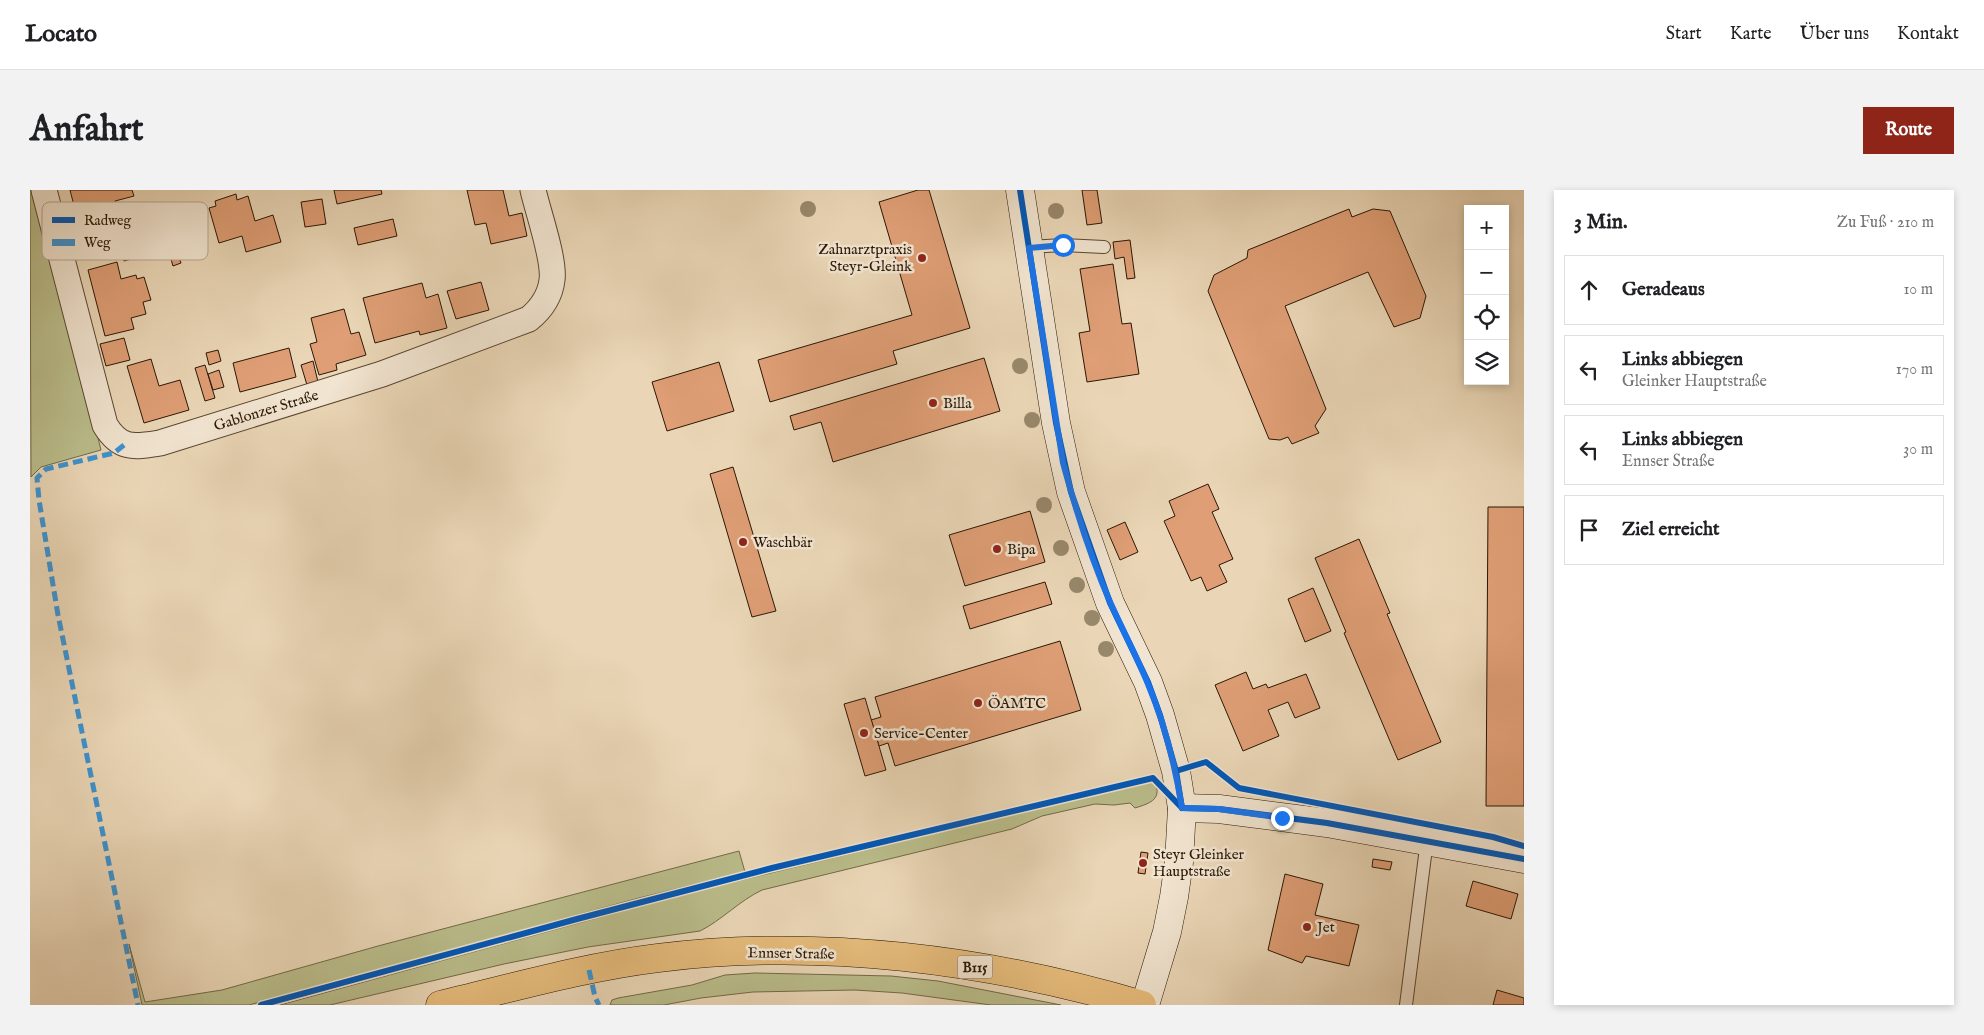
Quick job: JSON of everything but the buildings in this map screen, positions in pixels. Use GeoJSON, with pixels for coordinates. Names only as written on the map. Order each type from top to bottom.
{"type":"FeatureCollection","features":[{"type":"Feature","properties":{"kind":"main road","name":"Ennser Straße"},"geometry":{"type":"LineString","coordinates":[[440,1005],[589,970],[657,958],[715,953],[762,952],[880,955],[956,963],[1020,974],[1144,1005]]}},
{"type":"Feature","properties":{"kind":"street","name":"Gablonzer Straße"},"geometry":{"type":"LineString","coordinates":[[62,260],[105,426],[112,437],[124,445],[138,446],[170,440],[373,377],[529,319],[540,309],[548,295],[552,280],[551,262],[533,190]]}},
{"type":"Feature","properties":{"kind":"street"},"geometry":{"type":"LineString","coordinates":[[1020,190],[1056,423],[1071,492],[1110,603],[1148,682],[1160,715],[1176,771],[1182,808],[1179,862],[1174,897],[1167,932],[1144,1005]]}},
{"type":"Feature","properties":{"kind":"street"},"geometry":{"type":"LineString","coordinates":[[1182,808],[1219,809],[1327,823],[1524,859]]}},
{"type":"Feature","properties":{"kind":"lane"},"geometry":{"type":"LineString","coordinates":[[1029,248],[1063,245],[1104,247]]}},
{"type":"Feature","properties":{"kind":"lane"},"geometry":{"type":"LineString","coordinates":[[1406,1005],[1427,840]]}},
{"type":"Feature","properties":{"kind":"green space"},"geometry":{"type":"Polygon","coordinates":[[[30,190],[36,190],[42,214],[42,260],[54,260],[101,450],[41,467],[31,477],[30,190]]]}},
{"type":"Feature","properties":{"kind":"green space"},"geometry":{"type":"Polygon","coordinates":[[[1154,780],[1157,792],[1154,799],[1135,808],[1130,803],[1114,805],[1095,804],[1042,816],[1012,829],[762,890],[700,931],[588,947],[504,964],[330,1005],[280,1005],[684,894],[1154,780]]]}},
{"type":"Feature","properties":{"kind":"green space"},"geometry":{"type":"Polygon","coordinates":[[[739,851],[745,872],[639,898],[249,1005],[142,1005],[129,944],[145,1002],[222,990],[378,946],[739,851]]]}},
{"type":"Feature","properties":{"kind":"green space"},"geometry":{"type":"Polygon","coordinates":[[[755,973],[891,976],[938,981],[1061,1005],[991,1005],[902,993],[855,990],[753,992],[701,998],[664,1005],[610,1005],[612,1000],[618,998],[692,985],[725,975],[755,973]]]}},
{"type":"Feature","properties":{"kind":"marked path"},"geometry":{"type":"LineString","coordinates":[[124,445],[114,453],[46,469],[37,478],[58,615],[138,1005]]}},
{"type":"Feature","properties":{"kind":"marked path"},"geometry":{"type":"LineString","coordinates":[[589,970],[595,997],[599,1005]]}},
{"type":"Feature","properties":{"kind":"cycle path"},"geometry":{"type":"LineString","coordinates":[[1020,190],[1056,423],[1071,492],[1110,603],[1148,682],[1160,715],[1176,771],[1182,808]]}},
{"type":"Feature","properties":{"kind":"cycle path"},"geometry":{"type":"LineString","coordinates":[[1176,771],[1206,762],[1239,788],[1493,837],[1524,846]]}},
{"type":"Feature","properties":{"kind":"cycle path"},"geometry":{"type":"LineString","coordinates":[[261,1005],[772,868],[1153,778],[1182,808]]}},
{"type":"Feature","properties":{"kind":"cycle path"},"geometry":{"type":"LineString","coordinates":[[1182,808],[1219,809],[1327,823],[1524,859]]}},
{"type":"Feature","properties":{"kind":"place","name":"Zahnarztpraxis Steyr-Gleink"},"geometry":{"type":"Point","coordinates":[922,258]}},
{"type":"Feature","properties":{"kind":"place","name":"Billa"},"geometry":{"type":"Point","coordinates":[933,403]}},
{"type":"Feature","properties":{"kind":"place","name":"Waschbär"},"geometry":{"type":"Point","coordinates":[743,542]}},
{"type":"Feature","properties":{"kind":"place","name":"Bipa"},"geometry":{"type":"Point","coordinates":[997,549]}},
{"type":"Feature","properties":{"kind":"place","name":"ÖAMTC"},"geometry":{"type":"Point","coordinates":[978,703]}},
{"type":"Feature","properties":{"kind":"place","name":"Service-Center"},"geometry":{"type":"Point","coordinates":[864,733]}},
{"type":"Feature","properties":{"kind":"place","name":"Steyr Gleinker Hauptstraße"},"geometry":{"type":"Point","coordinates":[1143,863]}},
{"type":"Feature","properties":{"kind":"place","name":"Jet"},"geometry":{"type":"Point","coordinates":[1307,927]}},
{"type":"Feature","properties":{"kind":"route"},"geometry":{"type":"LineString","coordinates":[[1063,245],[1029,248],[1063,463],[1071,492],[1110,603],[1148,682],[1160,715],[1176,771],[1182,808],[1219,809],[1282,818]]}}]}
